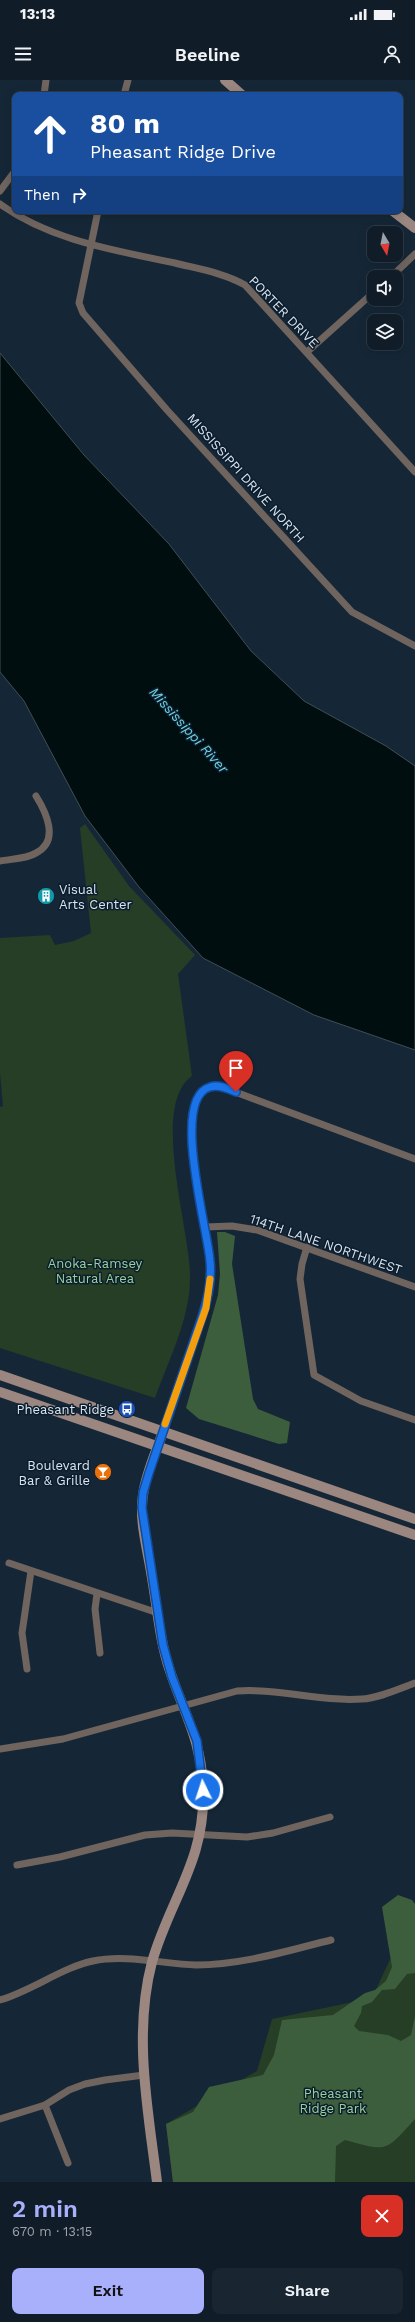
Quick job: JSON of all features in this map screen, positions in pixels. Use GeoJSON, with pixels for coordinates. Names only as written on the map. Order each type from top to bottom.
{"type":"FeatureCollection","features":[{"type":"Feature","properties":{"kind":"main road"},"geometry":{"type":"LineString","coordinates":[[225,80],[239,92]]}},
{"type":"Feature","properties":{"kind":"main road"},"geometry":{"type":"LineString","coordinates":[[397,214],[415,228]]}},
{"type":"Feature","properties":{"kind":"main road"},"geometry":{"type":"LineString","coordinates":[[0,1376],[415,1519]]}},
{"type":"Feature","properties":{"kind":"main road"},"geometry":{"type":"LineString","coordinates":[[0,1392],[415,1535]]}},
{"type":"Feature","properties":{"kind":"main road"},"geometry":{"type":"LineString","coordinates":[[157,2182],[144,2076],[144,2008],[153,1962],[162,1933],[188,1877],[200,1835],[204,1806],[203,1776],[197,1741],[166,1656],[142,1508],[145,1486],[162,1432]]}},
{"type":"Feature","properties":{"kind":"street"},"geometry":{"type":"LineString","coordinates":[[44,92],[46,80]]}},
{"type":"Feature","properties":{"kind":"street"},"geometry":{"type":"LineString","coordinates":[[125,92],[128,80]]}},
{"type":"Feature","properties":{"kind":"street"},"geometry":{"type":"LineString","coordinates":[[0,191],[12,175]]}},
{"type":"Feature","properties":{"kind":"street"},"geometry":{"type":"LineString","coordinates":[[0,204],[12,213]]}},
{"type":"Feature","properties":{"kind":"street"},"geometry":{"type":"LineString","coordinates":[[14,214],[44,230],[91,244],[97,214]]}},
{"type":"Feature","properties":{"kind":"street","name":"MISSISSIPPI DRIVE NORTH"},"geometry":{"type":"LineString","coordinates":[[91,244],[79,303],[83,313],[157,398],[352,612],[415,646]]}},
{"type":"Feature","properties":{"kind":"street","name":"PORTER DRIVE"},"geometry":{"type":"LineString","coordinates":[[91,244],[214,272],[238,281],[252,291],[415,472]]}},
{"type":"Feature","properties":{"kind":"street"},"geometry":{"type":"LineString","coordinates":[[398,270],[415,254]]}},
{"type":"Feature","properties":{"kind":"street"},"geometry":{"type":"LineString","coordinates":[[307,352],[367,298]]}},
{"type":"Feature","properties":{"kind":"street"},"geometry":{"type":"LineString","coordinates":[[0,861],[35,854],[42,848],[48,836],[49,823],[45,811],[36,796]]}},
{"type":"Feature","properties":{"kind":"street"},"geometry":{"type":"LineString","coordinates":[[162,1432],[208,1298],[210,1262],[192,1147],[191,1122],[194,1106],[200,1094],[211,1086],[222,1087],[415,1159]]}},
{"type":"Feature","properties":{"kind":"street","name":"114TH LANE NORTHWEST"},"geometry":{"type":"LineString","coordinates":[[205,1227],[246,1227],[307,1247],[415,1288]]}},
{"type":"Feature","properties":{"kind":"street"},"geometry":{"type":"LineString","coordinates":[[307,1247],[302,1264],[300,1279],[314,1375],[361,1401],[415,1420]]}},
{"type":"Feature","properties":{"kind":"street"},"geometry":{"type":"LineString","coordinates":[[9,1563],[96,1594],[158,1613]]}},
{"type":"Feature","properties":{"kind":"street"},"geometry":{"type":"LineString","coordinates":[[27,1669],[22,1633],[30,1571]]}},
{"type":"Feature","properties":{"kind":"street"},"geometry":{"type":"LineString","coordinates":[[96,1594],[95,1609],[100,1653]]}},
{"type":"Feature","properties":{"kind":"street"},"geometry":{"type":"LineString","coordinates":[[0,1749],[63,1739],[219,1695],[257,1690],[326,1698],[362,1699],[383,1695],[415,1683]]}},
{"type":"Feature","properties":{"kind":"street"},"geometry":{"type":"LineString","coordinates":[[17,1865],[67,1856],[145,1835],[164,1833],[223,1837],[260,1835],[330,1817]]}},
{"type":"Feature","properties":{"kind":"street"},"geometry":{"type":"LineString","coordinates":[[0,2000],[92,1961],[109,1959],[196,1964],[241,1961],[331,1940]]}},
{"type":"Feature","properties":{"kind":"street"},"geometry":{"type":"LineString","coordinates":[[0,2120],[45,2104],[69,2090],[85,2084],[104,2080],[144,2076]]}},
{"type":"Feature","properties":{"kind":"street"},"geometry":{"type":"LineString","coordinates":[[45,2104],[68,2163]]}},
{"type":"Feature","properties":{"kind":"green space","name":"Anoka-Ramsey Natural Area"},"geometry":{"type":"Polygon","coordinates":[[[85,824],[129,886],[195,955],[178,974],[192,1076],[180,1091],[174,1113],[173,1140],[175,1169],[188,1254],[190,1275],[189,1291],[187,1306],[178,1338],[155,1398],[0,1348],[0,1107],[3,1106],[0,1073],[0,938],[50,935],[55,945],[74,941],[91,933],[80,828],[85,824]]]}},
{"type":"Feature","properties":{"kind":"green space"},"geometry":{"type":"Polygon","coordinates":[[[217,1232],[225,1232],[235,1236],[232,1264],[253,1399],[258,1409],[290,1422],[287,1443],[279,1444],[199,1419],[186,1408],[218,1295],[220,1274],[217,1232]]]}},
{"type":"Feature","properties":{"kind":"green space","name":"Pheasant Ridge Park"},"geometry":{"type":"Polygon","coordinates":[[[398,1895],[412,1900],[415,1904],[415,1973],[407,1974],[395,1989],[382,1990],[372,2002],[362,2006],[361,2013],[354,2026],[359,2031],[388,2035],[401,2041],[411,2035],[415,2016],[415,2119],[397,2138],[385,2146],[370,2146],[345,2140],[336,2146],[335,2182],[173,2182],[166,2124],[193,2112],[209,2087],[263,2075],[274,2055],[282,2020],[333,2015],[365,1993],[375,1990],[386,1981],[392,1967],[382,1907],[398,1895]]]}},
{"type":"Feature","properties":{"kind":"green space","name":"Pheasant Ridge Park"},"geometry":{"type":"Polygon","coordinates":[[[415,1933],[415,2182],[173,2182],[166,2124],[257,2071],[272,2019],[372,1998],[400,1938],[415,1933]]]}},
{"type":"Feature","properties":{"kind":"water","name":"Mississippi River"},"geometry":{"type":"Polygon","coordinates":[[[0,353],[84,455],[169,544],[251,651],[304,701],[386,746],[415,766],[415,1050],[314,1015],[203,958],[139,887],[85,816],[24,701],[0,672],[0,353]]]}},
{"type":"Feature","properties":{"kind":"slow traffic"},"geometry":{"type":"LineString","coordinates":[[165,1424],[206,1308],[210,1279]]}},
{"type":"Feature","properties":{"kind":"place","name":"Visual Arts Center"},"geometry":{"type":"Point","coordinates":[46,896]}},
{"type":"Feature","properties":{"kind":"place","name":"Pheasant Ridge"},"geometry":{"type":"Point","coordinates":[127,1409]}},
{"type":"Feature","properties":{"kind":"place","name":"Boulevard Bar & Grille"},"geometry":{"type":"Point","coordinates":[103,1472]}},
{"type":"Feature","properties":{"kind":"route"},"geometry":{"type":"LineString","coordinates":[[203,1790],[203,1776],[197,1741],[172,1677],[163,1645],[143,1518],[142,1502],[149,1473],[206,1308],[209,1291],[210,1262],[191,1141],[192,1112],[200,1094],[211,1086],[222,1087],[236,1092]]}}]}
